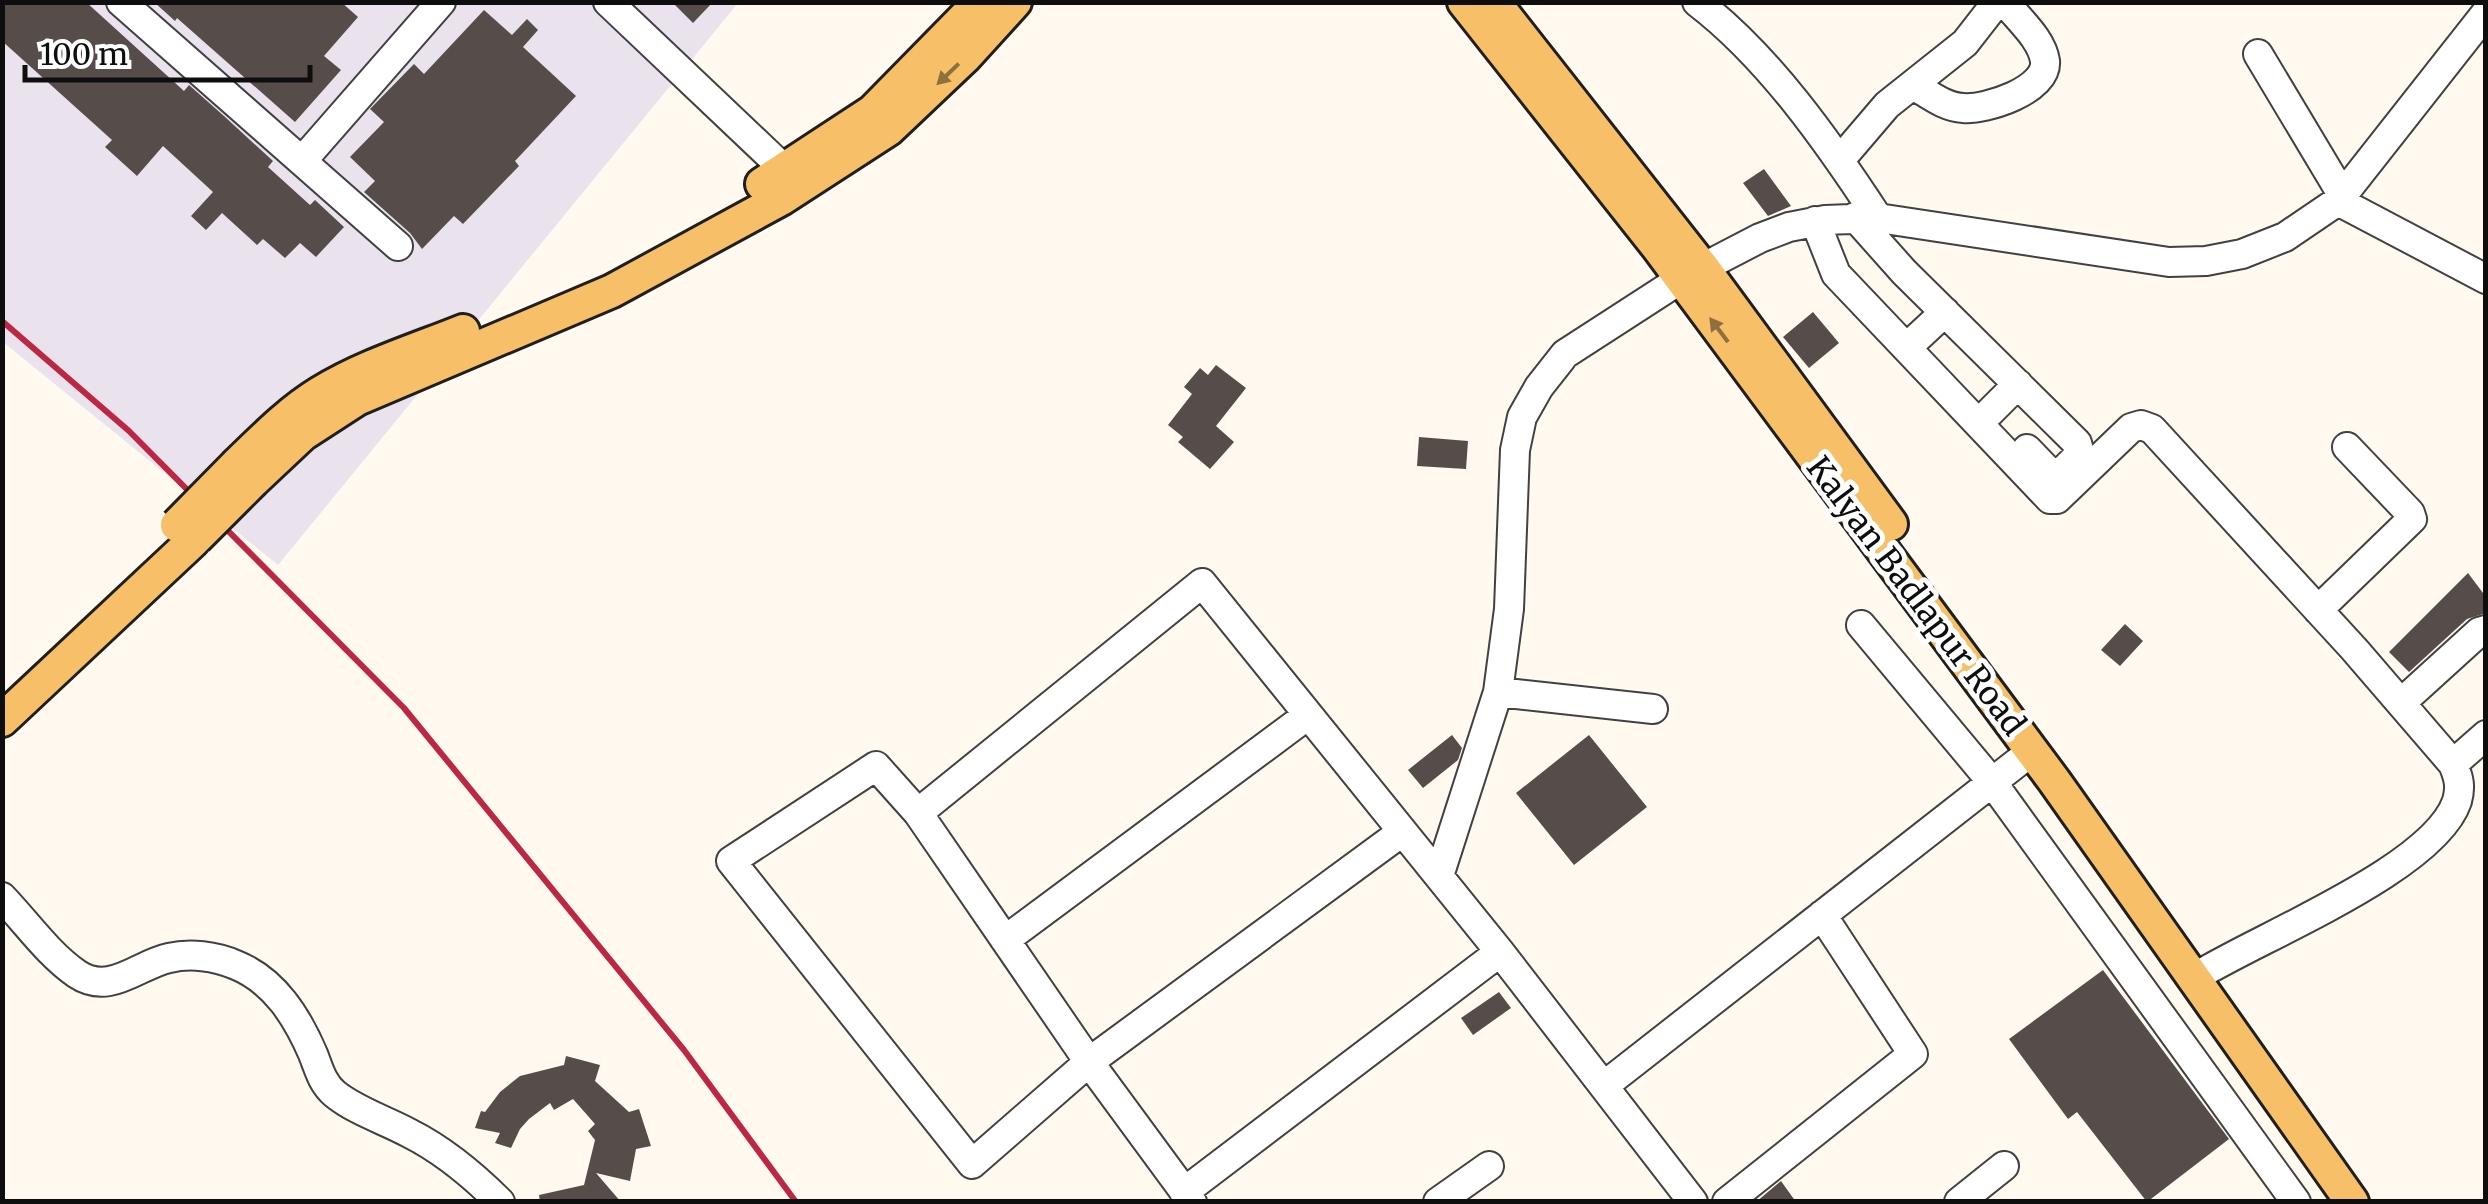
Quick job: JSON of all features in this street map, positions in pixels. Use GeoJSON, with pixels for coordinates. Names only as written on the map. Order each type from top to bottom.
{"type":"FeatureCollection","features":[{"type":"Feature","properties":{"kind":"main road"},"geometry":{"type":"LineString","coordinates":[[792,179],[872,111],[980,2]]}},
{"type":"Feature","properties":{"kind":"main road"},"geometry":{"type":"LineString","coordinates":[[2,720],[245,473],[288,416],[348,378],[602,271],[890,129],[1015,2]]}},
{"type":"Feature","properties":{"kind":"main road","name":"Kalyan Badlapur Road"},"geometry":{"type":"LineString","coordinates":[[1464,2],[1692,273],[2032,751],[2064,777]]}},
{"type":"Feature","properties":{"kind":"main road","name":"Kalyan Badlapur Road"},"geometry":{"type":"LineString","coordinates":[[1494,2],[2064,777],[2352,1202]]}},
{"type":"Feature","properties":{"kind":"main road"},"geometry":{"type":"LineString","coordinates":[[2,688],[185,533]]}},
{"type":"Feature","properties":{"kind":"main road","name":"Kalyan Badlapur Road"},"geometry":{"type":"LineString","coordinates":[[2200,974],[2377,1202]]}},
{"type":"Feature","properties":{"kind":"street"},"geometry":{"type":"LineString","coordinates":[[121,2],[398,246]]}},
{"type":"Feature","properties":{"kind":"street"},"geometry":{"type":"LineString","coordinates":[[302,161],[441,2]]}},
{"type":"Feature","properties":{"kind":"street"},"geometry":{"type":"LineString","coordinates":[[608,2],[792,179]]}},
{"type":"Feature","properties":{"kind":"street"},"geometry":{"type":"LineString","coordinates":[[1698,2],[1730,27],[1840,160],[1866,217],[1945,312],[2078,444],[2080,454],[2064,471],[2051,474],[1882,302]]}},
{"type":"Feature","properties":{"kind":"street"},"geometry":{"type":"LineString","coordinates":[[1840,160],[1876,116],[1965,44],[1997,2]]}},
{"type":"Feature","properties":{"kind":"street"},"geometry":{"type":"LineString","coordinates":[[1913,85],[1944,104],[1960,108],[1997,103],[2030,88],[2045,68],[2045,58],[2005,2]]}},
{"type":"Feature","properties":{"kind":"street"},"geometry":{"type":"LineString","coordinates":[[1439,876],[1498,692],[1509,608],[1515,450],[1522,417],[1539,386],[1565,354],[1692,273],[1760,238],[1815,221],[1866,217],[2170,262],[2206,262],[2242,254],[2285,237],[2341,199],[2486,13]]}},
{"type":"Feature","properties":{"kind":"street"},"geometry":{"type":"LineString","coordinates":[[2258,54],[2341,199],[2486,280]]}},
{"type":"Feature","properties":{"kind":"street"},"geometry":{"type":"LineString","coordinates":[[1815,221],[1836,274],[2050,499],[2057,499],[2131,428],[2147,426],[2454,764],[2460,781],[2452,811],[2393,871],[2200,974]]}},
{"type":"Feature","properties":{"kind":"street"},"geometry":{"type":"LineString","coordinates":[[1917,338],[1945,312]]}},
{"type":"Feature","properties":{"kind":"street"},"geometry":{"type":"LineString","coordinates":[[1990,412],[2018,384]]}},
{"type":"Feature","properties":{"kind":"street"},"geometry":{"type":"LineString","coordinates":[[2318,610],[2412,519],[2347,447]]}},
{"type":"Feature","properties":{"kind":"street"},"geometry":{"type":"LineString","coordinates":[[918,813],[1202,583],[1500,952],[1693,1202]]}},
{"type":"Feature","properties":{"kind":"street"},"geometry":{"type":"LineString","coordinates":[[1860,625],[1992,782],[2296,1202]]}},
{"type":"Feature","properties":{"kind":"street"},"geometry":{"type":"LineString","coordinates":[[2401,703],[2479,632],[2486,630]]}},
{"type":"Feature","properties":{"kind":"street"},"geometry":{"type":"LineString","coordinates":[[1498,692],[1653,710]]}},
{"type":"Feature","properties":{"kind":"street"},"geometry":{"type":"LineString","coordinates":[[1005,940],[1308,715]]}},
{"type":"Feature","properties":{"kind":"street"},"geometry":{"type":"LineString","coordinates":[[2454,764],[2486,735]]}},
{"type":"Feature","properties":{"kind":"street"},"geometry":{"type":"LineString","coordinates":[[1605,1085],[2032,751]]}},
{"type":"Feature","properties":{"kind":"street"},"geometry":{"type":"LineString","coordinates":[[1402,832],[1088,1062],[972,1164],[731,861],[876,766],[918,813],[1088,1062],[1188,1197],[1500,952]]}},
{"type":"Feature","properties":{"kind":"street"},"geometry":{"type":"LineString","coordinates":[[2,897],[60,960],[79,976],[95,982],[118,980],[170,958],[203,956],[236,965],[262,979],[284,1000],[324,1082],[336,1095],[414,1135],[458,1164],[500,1202]]}},
{"type":"Feature","properties":{"kind":"street"},"geometry":{"type":"LineString","coordinates":[[1727,1202],[1913,1054],[1822,915]]}},
{"type":"Feature","properties":{"kind":"street"},"geometry":{"type":"LineString","coordinates":[[1438,1202],[1489,1166]]}},
{"type":"Feature","properties":{"kind":"street"},"geometry":{"type":"LineString","coordinates":[[1959,1202],[2004,1166]]}},
{"type":"Feature","properties":{"kind":"shaded area"},"geometry":{"type":"Polygon","coordinates":[[[2,3],[738,3],[278,565],[3,342],[2,3]]]}},
{"type":"Feature","properties":{"kind":"building"},"geometry":{"type":"Polygon","coordinates":[[[2,2],[86,2],[184,91],[189,85],[224,116],[273,161],[268,167],[310,205],[315,200],[344,227],[316,257],[300,243],[285,258],[263,239],[257,245],[222,213],[206,230],[191,216],[213,192],[163,146],[137,176],[105,147],[112,140],[2,41],[2,2]]]}},
{"type":"Feature","properties":{"kind":"building"},"geometry":{"type":"Polygon","coordinates":[[[154,2],[341,2],[358,17],[324,56],[341,70],[295,122],[154,2]]]}},
{"type":"Feature","properties":{"kind":"building"},"geometry":{"type":"Polygon","coordinates":[[[672,2],[713,2],[693,23],[672,2]]]}},
{"type":"Feature","properties":{"kind":"building"},"geometry":{"type":"Polygon","coordinates":[[[484,10],[512,35],[527,19],[538,30],[523,47],[576,96],[515,161],[519,166],[463,224],[454,216],[422,249],[410,233],[364,192],[375,181],[350,157],[384,122],[370,109],[414,64],[424,74],[484,10]]]}},
{"type":"Feature","properties":{"kind":"building"},"geometry":{"type":"Polygon","coordinates":[[[1764,169],[1791,206],[1768,216],[1743,183],[1764,169]]]}},
{"type":"Feature","properties":{"kind":"building"},"geometry":{"type":"Polygon","coordinates":[[[1813,312],[1839,343],[1809,368],[1783,337],[1813,312]]]}},
{"type":"Feature","properties":{"kind":"building"},"geometry":{"type":"Polygon","coordinates":[[[1216,365],[1246,388],[1216,426],[1234,442],[1210,469],[1178,442],[1183,437],[1168,425],[1192,394],[1184,387],[1200,368],[1208,375],[1216,365]]]}},
{"type":"Feature","properties":{"kind":"building"},"geometry":{"type":"Polygon","coordinates":[[[1419,437],[1468,441],[1466,469],[1417,466],[1419,437]]]}},
{"type":"Feature","properties":{"kind":"building"},"geometry":{"type":"Polygon","coordinates":[[[2468,573],[2486,597],[2486,613],[2467,619],[2409,672],[2389,652],[2468,573]]]}},
{"type":"Feature","properties":{"kind":"building"},"geometry":{"type":"Polygon","coordinates":[[[2125,624],[2143,641],[2120,666],[2101,650],[2125,624]]]}},
{"type":"Feature","properties":{"kind":"building"},"geometry":{"type":"Polygon","coordinates":[[[1452,735],[1462,748],[1458,760],[1423,788],[1408,770],[1452,735]]]}},
{"type":"Feature","properties":{"kind":"building"},"geometry":{"type":"Polygon","coordinates":[[[1589,735],[1647,807],[1574,865],[1516,793],[1589,735]]]}},
{"type":"Feature","properties":{"kind":"building"},"geometry":{"type":"Polygon","coordinates":[[[2103,970],[2229,1139],[2147,1202],[2077,1112],[2068,1119],[2009,1039],[2103,970]]]}},
{"type":"Feature","properties":{"kind":"building"},"geometry":{"type":"Polygon","coordinates":[[[1499,992],[1511,1008],[1473,1035],[1461,1018],[1499,992]]]}},
{"type":"Feature","properties":{"kind":"building"},"geometry":{"type":"Polygon","coordinates":[[[566,1056],[600,1065],[595,1081],[629,1112],[639,1109],[651,1146],[636,1149],[630,1181],[596,1173],[621,1202],[540,1202],[539,1195],[584,1185],[595,1140],[588,1131],[595,1124],[573,1099],[554,1110],[550,1103],[529,1119],[511,1148],[495,1143],[500,1133],[475,1128],[481,1111],[485,1112],[500,1092],[520,1076],[564,1065],[566,1056]]]}},
{"type":"Feature","properties":{"kind":"building"},"geometry":{"type":"Polygon","coordinates":[[[1781,1181],[1796,1202],[1756,1202],[1781,1181]]]}},
{"type":"Feature","properties":{"kind":"railway"},"geometry":{"type":"LineString","coordinates":[[2,321],[129,431],[404,708],[684,1050],[796,1202]]}}]}
